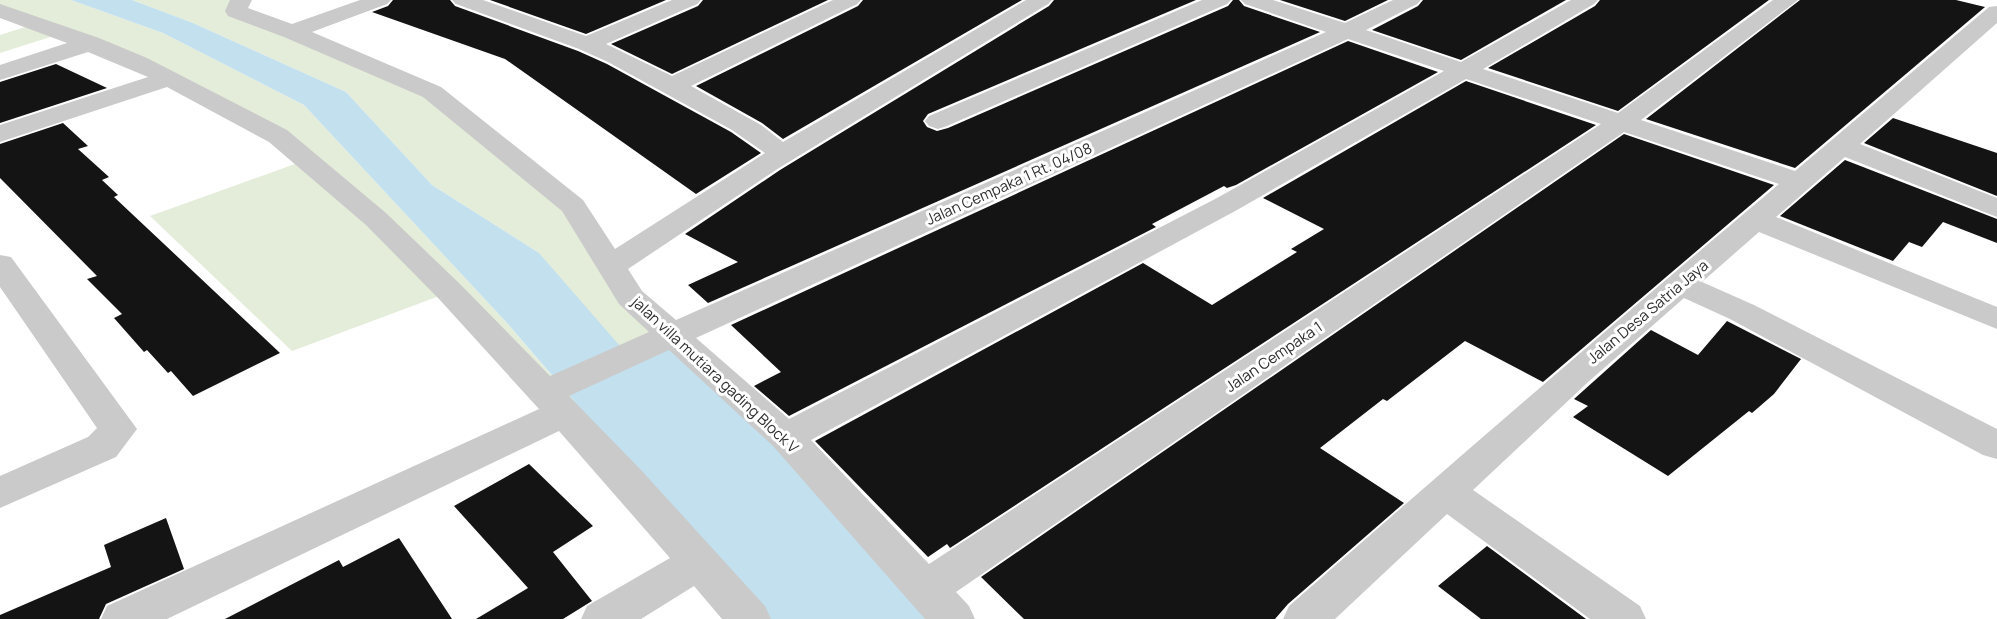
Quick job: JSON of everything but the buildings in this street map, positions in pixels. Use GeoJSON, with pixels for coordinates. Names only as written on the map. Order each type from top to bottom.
{"type":"FeatureCollection","features":[{"type":"Feature","properties":{"kind":"street","name":"jalan villa mutiara gading Block V"},"geometry":{"type":"LineString","coordinates":[[241,0],[236,11],[292,32],[432,92],[573,206],[630,297],[670,336],[786,437],[953,619]]}},
{"type":"Feature","properties":{"kind":"street"},"geometry":{"type":"LineString","coordinates":[[292,32],[380,0]]}},
{"type":"Feature","properties":{"kind":"street"},"geometry":{"type":"LineString","coordinates":[[463,0],[587,44],[674,85],[701,102],[732,117],[781,154]]}},
{"type":"Feature","properties":{"kind":"street"},"geometry":{"type":"LineString","coordinates":[[496,10],[519,0]]}},
{"type":"Feature","properties":{"kind":"street"},"geometry":{"type":"LineString","coordinates":[[587,44],[690,0]]}},
{"type":"Feature","properties":{"kind":"street"},"geometry":{"type":"LineString","coordinates":[[674,85],[850,0]]}},
{"type":"Feature","properties":{"kind":"street"},"geometry":{"type":"LineString","coordinates":[[611,266],[693,209],[781,154],[1041,0]]}},
{"type":"Feature","properties":{"kind":"street"},"geometry":{"type":"LineString","coordinates":[[938,121],[1220,0]]}},
{"type":"Feature","properties":{"kind":"street"},"geometry":{"type":"LineString","coordinates":[[1252,0],[1801,182]]}},
{"type":"Feature","properties":{"kind":"street","name":"Jalan Cempaka 1 Rt. 04/08"},"geometry":{"type":"LineString","coordinates":[[123,619],[555,402],[670,336],[1347,31],[1410,0]]}},
{"type":"Feature","properties":{"kind":"street"},"geometry":{"type":"LineString","coordinates":[[786,437],[1227,204],[1587,0]]}},
{"type":"Feature","properties":{"kind":"street","name":"Jalan Cempaka 1"},"geometry":{"type":"LineString","coordinates":[[925,590],[1622,122],[1787,0]]}},
{"type":"Feature","properties":{"kind":"street","name":"Jalan Desa Satria Jaya"},"geometry":{"type":"LineString","coordinates":[[1305,619],[1574,375],[1997,12]]}},
{"type":"Feature","properties":{"kind":"street"},"geometry":{"type":"LineString","coordinates":[[7,18],[91,43],[170,78],[278,136],[350,195],[450,292],[627,480],[748,619]]}},
{"type":"Feature","properties":{"kind":"street"},"geometry":{"type":"LineString","coordinates":[[0,73],[91,43]]}},
{"type":"Feature","properties":{"kind":"street"},"geometry":{"type":"LineString","coordinates":[[0,134],[170,78]]}},
{"type":"Feature","properties":{"kind":"street"},"geometry":{"type":"LineString","coordinates":[[1840,146],[1997,208]]}},
{"type":"Feature","properties":{"kind":"street"},"geometry":{"type":"LineString","coordinates":[[1756,220],[1997,318]]}},
{"type":"Feature","properties":{"kind":"street"},"geometry":{"type":"LineString","coordinates":[[0,264],[118,429],[102,447],[2,488]]}},
{"type":"Feature","properties":{"kind":"street"},"geometry":{"type":"LineString","coordinates":[[1681,285],[1742,312],[1997,445]]}},
{"type":"Feature","properties":{"kind":"street"},"geometry":{"type":"LineString","coordinates":[[1445,491],[1624,619]]}},
{"type":"Feature","properties":{"kind":"street"},"geometry":{"type":"LineString","coordinates":[[603,619],[698,563]]}},
{"type":"Feature","properties":{"kind":"green space"},"geometry":{"type":"Polygon","coordinates":[[[0,0],[71,0],[163,33],[304,105],[508,324],[560,385],[539,253],[432,185],[346,92],[193,23],[132,0],[241,0],[237,4],[393,74],[527,168],[671,336],[749,619],[450,292],[292,351],[150,216],[306,160],[278,136],[63,33],[0,53],[0,35],[35,24],[0,10],[0,0]]]}},
{"type":"Feature","properties":{"kind":"water"},"geometry":{"type":"Polygon","coordinates":[[[71,0],[132,0],[193,23],[346,92],[432,185],[539,253],[627,354],[671,336],[953,619],[761,619],[508,324],[304,105],[163,33],[71,0]]]}}]}
